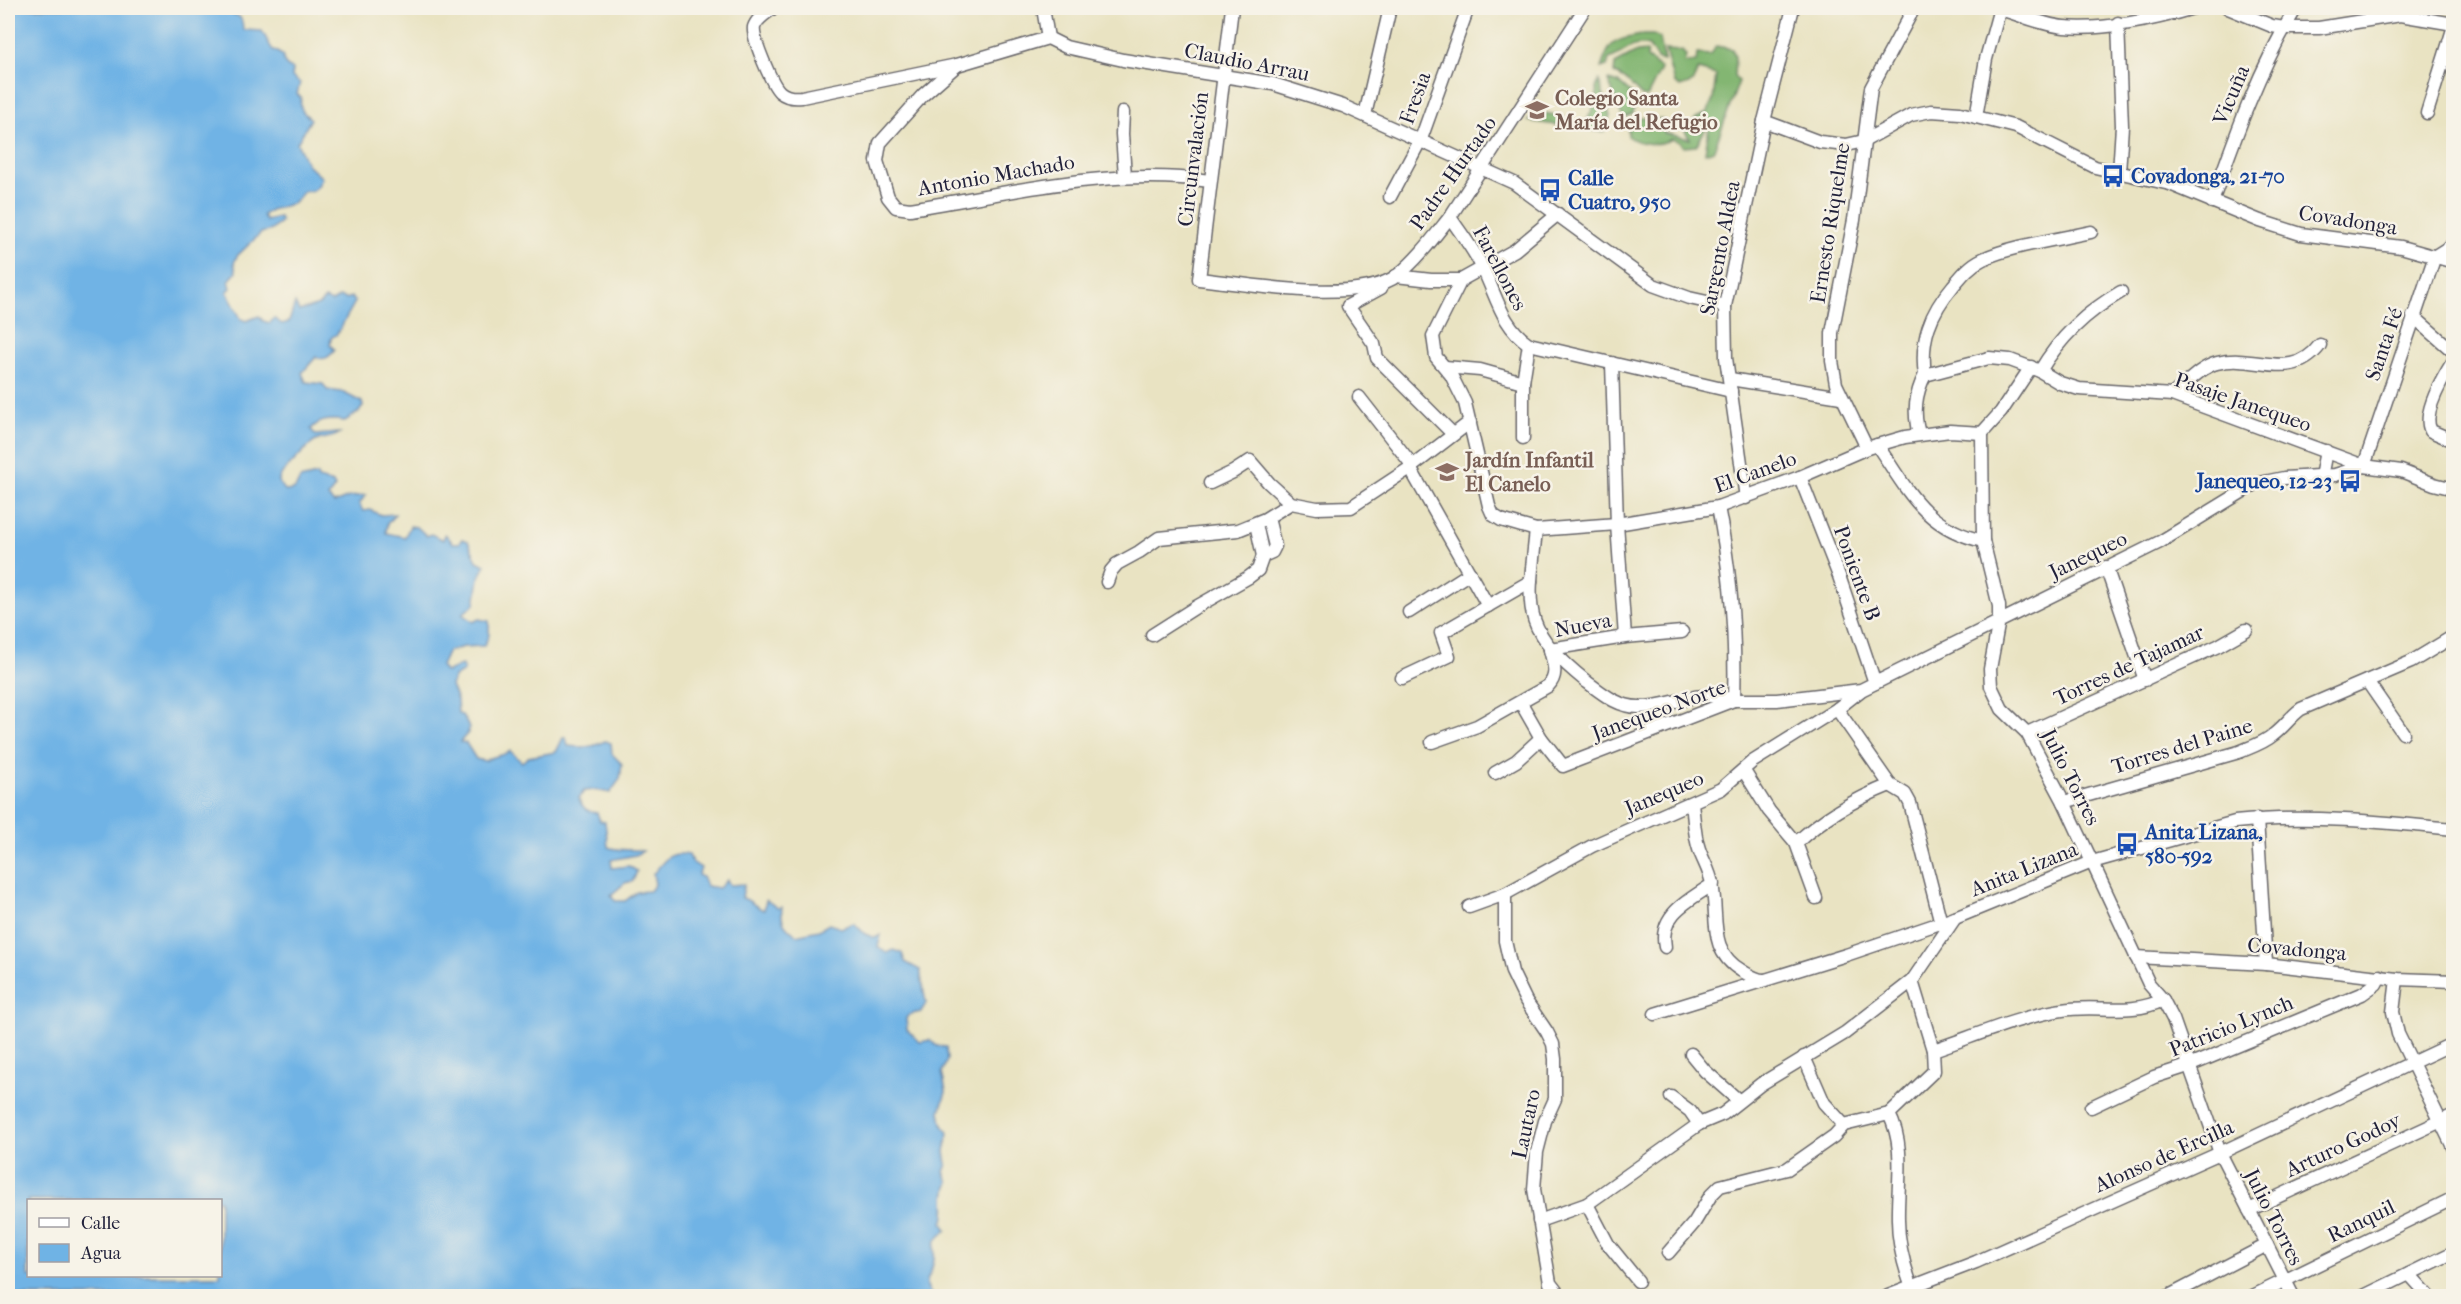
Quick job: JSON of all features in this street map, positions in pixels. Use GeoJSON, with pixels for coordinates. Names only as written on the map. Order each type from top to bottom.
{"type":"FeatureCollection","features":[{"type":"Feature","properties":{"kind":"street"},"geometry":{"type":"LineString","coordinates":[[773,8],[757,21],[754,29],[755,37],[774,85],[780,92],[793,98],[957,65],[1048,38],[1043,8]]}},
{"type":"Feature","properties":{"kind":"street","name":"Circunvalación"},"geometry":{"type":"LineString","coordinates":[[1198,279],[1232,8]]}},
{"type":"Feature","properties":{"kind":"street"},"geometry":{"type":"LineString","coordinates":[[1365,115],[1390,8]]}},
{"type":"Feature","properties":{"kind":"street","name":"Fresia"},"geometry":{"type":"LineString","coordinates":[[1390,197],[1421,139],[1465,8]]}},
{"type":"Feature","properties":{"kind":"street","name":"Padre Hurtado"},"geometry":{"type":"LineString","coordinates":[[1198,279],[1334,292],[1365,288],[1390,278],[1424,249],[1450,217],[1585,8]]}},
{"type":"Feature","properties":{"kind":"street","name":"Sargento Aldea"},"geometry":{"type":"LineString","coordinates":[[1746,498],[1724,337],[1725,306],[1764,121],[1792,8]]}},
{"type":"Feature","properties":{"kind":"street","name":"Ernesto Riquelme"},"geometry":{"type":"LineString","coordinates":[[1914,8],[1874,78],[1868,99],[1854,220],[1832,333],[1832,361],[1841,397],[1872,446],[1910,496],[1925,512],[1952,531],[1983,541]]}},
{"type":"Feature","properties":{"kind":"street"},"geometry":{"type":"LineString","coordinates":[[1976,117],[1984,68],[1998,8],[2062,27],[2159,18],[2193,8]]}},
{"type":"Feature","properties":{"kind":"street"},"geometry":{"type":"LineString","coordinates":[[2228,8],[2272,26],[2284,28],[2319,28],[2392,16],[2454,25],[2427,113]]}},
{"type":"Feature","properties":{"kind":"street","name":"Vicuña"},"geometry":{"type":"LineString","coordinates":[[2212,202],[2243,114],[2296,8]]}},
{"type":"Feature","properties":{"kind":"street"},"geometry":{"type":"LineString","coordinates":[[2118,23],[2122,126],[2119,173]]}},
{"type":"Feature","properties":{"kind":"street","name":"Claudio Arrau"},"geometry":{"type":"LineString","coordinates":[[1048,38],[1066,47],[1123,60],[1223,75],[1298,90],[1365,115],[1514,183],[1653,285],[1689,298],[1725,306]]}},
{"type":"Feature","properties":{"kind":"street","name":"Antonio Machado"},"geometry":{"type":"LineString","coordinates":[[957,65],[923,95],[880,143],[876,161],[888,197],[896,207],[910,209],[1088,179],[1170,176],[1210,181]]}},
{"type":"Feature","properties":{"kind":"street","name":"Covadonga"},"geometry":{"type":"LineString","coordinates":[[1764,121],[1820,142],[1846,145],[1863,141],[1911,115],[1950,111],[2016,127],[2086,164],[2159,181],[2260,221],[2301,234],[2334,240],[2380,244],[2435,255],[2454,262]]}},
{"type":"Feature","properties":{"kind":"street"},"geometry":{"type":"LineString","coordinates":[[1123,112],[1125,176]]}},
{"type":"Feature","properties":{"kind":"street"},"geometry":{"type":"LineString","coordinates":[[1453,435],[1377,358],[1374,344],[1348,306],[1382,288],[1390,278],[1461,280],[1530,239],[1558,214]]}},
{"type":"Feature","properties":{"kind":"street","name":"Farellones"},"geometry":{"type":"LineString","coordinates":[[1450,217],[1483,267],[1506,322],[1529,344]]}},
{"type":"Feature","properties":{"kind":"street"},"geometry":{"type":"LineString","coordinates":[[1919,434],[1915,407],[1924,375],[1924,344],[1929,321],[1941,300],[1967,269],[1982,259],[2000,252],[2091,232]]}},
{"type":"Feature","properties":{"kind":"street"},"geometry":{"type":"LineString","coordinates":[[2435,255],[2454,244]]}},
{"type":"Feature","properties":{"kind":"street","name":"Santa Fé"},"geometry":{"type":"LineString","coordinates":[[2364,466],[2435,255]]}},
{"type":"Feature","properties":{"kind":"street","name":"El Canelo"},"geometry":{"type":"LineString","coordinates":[[1461,280],[1433,336],[1433,350],[1461,393],[1491,510],[1500,520],[1536,530],[1617,524],[1718,507],[1800,477],[1872,446],[1919,434],[1950,431],[1982,433]]}},
{"type":"Feature","properties":{"kind":"street"},"geometry":{"type":"LineString","coordinates":[[1982,433],[2035,369],[2080,320],[2121,292]]}},
{"type":"Feature","properties":{"kind":"street"},"geometry":{"type":"LineString","coordinates":[[2414,316],[2454,352]]}},
{"type":"Feature","properties":{"kind":"street"},"geometry":{"type":"LineString","coordinates":[[1523,438],[1523,382],[1529,344],[1612,363],[1730,385],[1841,397]]}},
{"type":"Feature","properties":{"kind":"street"},"geometry":{"type":"LineString","coordinates":[[2172,395],[2209,366],[2236,360],[2277,366],[2291,365],[2311,356],[2320,345]]}},
{"type":"Feature","properties":{"kind":"street"},"geometry":{"type":"LineString","coordinates":[[1924,375],[1989,358],[2010,360],[2035,369]]}},
{"type":"Feature","properties":{"kind":"street"},"geometry":{"type":"LineString","coordinates":[[2454,360],[2435,397],[2428,421],[2431,431],[2454,441]]}},
{"type":"Feature","properties":{"kind":"street"},"geometry":{"type":"LineString","coordinates":[[1612,363],[1617,524],[1625,637]]}},
{"type":"Feature","properties":{"kind":"street"},"geometry":{"type":"LineString","coordinates":[[1445,367],[1480,370],[1523,382]]}},
{"type":"Feature","properties":{"kind":"street","name":"Pasaje Janequeo"},"geometry":{"type":"LineString","coordinates":[[2035,369],[2060,383],[2079,390],[2172,395],[2364,466]]}},
{"type":"Feature","properties":{"kind":"street"},"geometry":{"type":"LineString","coordinates":[[1359,397],[1411,467],[1488,606]]}},
{"type":"Feature","properties":{"kind":"street"},"geometry":{"type":"LineString","coordinates":[[1210,483],[1250,461],[1269,483],[1292,503],[1317,508],[1351,507],[1411,467],[1470,422]]}},
{"type":"Feature","properties":{"kind":"street","name":"Julio Torres"},"geometry":{"type":"LineString","coordinates":[[1982,433],[1983,541],[1999,606],[1999,620],[1990,669],[1991,686],[2002,709],[2027,733],[2064,802],[2149,984],[2163,1000],[2173,1019],[2220,1153],[2293,1296]]}},
{"type":"Feature","properties":{"kind":"street"},"geometry":{"type":"LineString","coordinates":[[2321,477],[2326,452]]}},
{"type":"Feature","properties":{"kind":"street","name":"Janequeo"},"geometry":{"type":"LineString","coordinates":[[1875,683],[2160,542],[2255,484],[2284,478],[2321,477],[2364,466],[2401,471],[2454,489]]}},
{"type":"Feature","properties":{"kind":"street","name":"Poniente B"},"geometry":{"type":"LineString","coordinates":[[1800,477],[1839,576],[1875,683]]}},
{"type":"Feature","properties":{"kind":"street"},"geometry":{"type":"LineString","coordinates":[[1107,582],[1111,571],[1117,564],[1159,538],[1229,532],[1256,524],[1292,503]]}},
{"type":"Feature","properties":{"kind":"street"},"geometry":{"type":"LineString","coordinates":[[1536,530],[1530,600],[1533,619],[1550,649],[1606,696],[1624,705],[1651,706],[1703,695],[1734,700],[1735,642],[1731,587],[1718,507]]}},
{"type":"Feature","properties":{"kind":"street"},"geometry":{"type":"LineString","coordinates":[[1263,556],[1272,552],[1275,546],[1268,518]]}},
{"type":"Feature","properties":{"kind":"street"},"geometry":{"type":"LineString","coordinates":[[1152,635],[1196,607],[1249,578],[1258,570],[1263,556],[1256,524]]}},
{"type":"Feature","properties":{"kind":"street"},"geometry":{"type":"LineString","coordinates":[[2106,567],[2145,680]]}},
{"type":"Feature","properties":{"kind":"street"},"geometry":{"type":"LineString","coordinates":[[1408,612],[1470,573]]}},
{"type":"Feature","properties":{"kind":"street"},"geometry":{"type":"LineString","coordinates":[[1402,678],[1449,657],[1441,633],[1531,581]]}},
{"type":"Feature","properties":{"kind":"street","name":"Torres de Tajamar"},"geometry":{"type":"LineString","coordinates":[[2027,733],[2218,646],[2246,630]]}},
{"type":"Feature","properties":{"kind":"street","name":"Nueva"},"geometry":{"type":"LineString","coordinates":[[1432,742],[1477,726],[1521,703],[1553,680],[1555,670],[1550,649],[1625,637],[1682,632]]}},
{"type":"Feature","properties":{"kind":"street","name":"Torres del Paine"},"geometry":{"type":"LineString","coordinates":[[2064,802],[2239,752],[2272,737],[2291,716],[2301,709],[2411,662],[2454,636]]}},
{"type":"Feature","properties":{"kind":"street"},"geometry":{"type":"LineString","coordinates":[[2367,681],[2403,734]]}},
{"type":"Feature","properties":{"kind":"street","name":"Janequeo Norte"},"geometry":{"type":"LineString","coordinates":[[1521,703],[1541,738],[1563,766],[1734,700],[1777,700],[1861,690],[1875,683]]}},
{"type":"Feature","properties":{"kind":"street","name":"Janequeo"},"geometry":{"type":"LineString","coordinates":[[1468,907],[1505,894],[1583,850],[1721,789],[1752,762],[1837,709],[1861,690]]}},
{"type":"Feature","properties":{"kind":"street"},"geometry":{"type":"LineString","coordinates":[[1837,709],[1890,785],[1905,794],[1910,803],[1941,923]]}},
{"type":"Feature","properties":{"kind":"street"},"geometry":{"type":"LineString","coordinates":[[1495,773],[1516,761],[1541,738]]}},
{"type":"Feature","properties":{"kind":"street"},"geometry":{"type":"LineString","coordinates":[[1744,771],[1769,811],[1796,843],[1816,898]]}},
{"type":"Feature","properties":{"kind":"street"},"geometry":{"type":"LineString","coordinates":[[1796,843],[1843,807],[1890,785]]}},
{"type":"Feature","properties":{"kind":"street"},"geometry":{"type":"LineString","coordinates":[[1692,803],[1697,843],[1713,884],[1716,930],[1721,950],[1730,963],[1737,968],[1755,978],[1765,980]]}},
{"type":"Feature","properties":{"kind":"street"},"geometry":{"type":"LineString","coordinates":[[2257,819],[2266,964]]}},
{"type":"Feature","properties":{"kind":"street","name":"Anita Lizana"},"geometry":{"type":"LineString","coordinates":[[1654,1014],[1941,923],[2092,862],[2235,822],[2257,819],[2351,821],[2454,829]]}},
{"type":"Feature","properties":{"kind":"street"},"geometry":{"type":"LineString","coordinates":[[1665,947],[1665,928],[1670,917],[1713,884]]}},
{"type":"Feature","properties":{"kind":"street","name":"Lautaro"},"geometry":{"type":"LineString","coordinates":[[1505,894],[1505,941],[1512,972],[1526,1001],[1553,1044],[1555,1099],[1545,1121],[1536,1161],[1534,1189],[1550,1283],[1560,1296]]}},
{"type":"Feature","properties":{"kind":"street"},"geometry":{"type":"LineString","coordinates":[[1539,1221],[1587,1204],[1699,1124],[1723,1114],[1738,1100],[1845,1033],[1912,981],[1955,918]]}},
{"type":"Feature","properties":{"kind":"street","name":"Covadonga"},"geometry":{"type":"LineString","coordinates":[[2136,957],[2266,964],[2397,979],[2454,981]]}},
{"type":"Feature","properties":{"kind":"street","name":"Patricio Lynch"},"geometry":{"type":"LineString","coordinates":[[2091,1107],[2154,1077],[2190,1065],[2362,994],[2376,984],[2380,976]]}},
{"type":"Feature","properties":{"kind":"street"},"geometry":{"type":"LineString","coordinates":[[2397,979],[2393,1001],[2395,1024],[2401,1043],[2454,1149]]}},
{"type":"Feature","properties":{"kind":"street"},"geometry":{"type":"LineString","coordinates":[[1668,1252],[1694,1223],[1714,1191],[1727,1184],[1787,1169],[1834,1136],[1844,1125],[1889,1114],[1934,1071],[1933,1050],[1912,981]]}},
{"type":"Feature","properties":{"kind":"street"},"geometry":{"type":"LineString","coordinates":[[1933,1050],[2031,1017],[2060,1010],[2079,1007],[2131,1009],[2163,1000]]}},
{"type":"Feature","properties":{"kind":"street","name":"Alonso de Ercilla"},"geometry":{"type":"LineString","coordinates":[[1888,1296],[1976,1262],[2220,1153],[2411,1061],[2454,1043]]}},
{"type":"Feature","properties":{"kind":"street"},"geometry":{"type":"LineString","coordinates":[[1691,1054],[1705,1071],[1738,1100]]}},
{"type":"Feature","properties":{"kind":"street"},"geometry":{"type":"LineString","coordinates":[[1804,1058],[1824,1103],[1844,1125]]}},
{"type":"Feature","properties":{"kind":"street"},"geometry":{"type":"LineString","coordinates":[[1671,1097],[1690,1111],[1699,1124]]}},
{"type":"Feature","properties":{"kind":"street"},"geometry":{"type":"LineString","coordinates":[[1889,1114],[1896,1130],[1899,1147],[1900,1246],[1912,1288]]}},
{"type":"Feature","properties":{"kind":"street","name":"Arturo Godoy"},"geometry":{"type":"LineString","coordinates":[[2249,1210],[2454,1115]]}},
{"type":"Feature","properties":{"kind":"street","name":"Ranquil"},"geometry":{"type":"LineString","coordinates":[[2253,1296],[2454,1198]]}},
{"type":"Feature","properties":{"kind":"street"},"geometry":{"type":"LineString","coordinates":[[1587,1204],[1608,1244],[1638,1281]]}},
{"type":"Feature","properties":{"kind":"street"},"geometry":{"type":"LineString","coordinates":[[2169,1296],[2267,1245]]}},
{"type":"Feature","properties":{"kind":"street"},"geometry":{"type":"LineString","coordinates":[[2364,1296],[2454,1252]]}},
{"type":"Feature","properties":{"kind":"street"},"geometry":{"type":"LineString","coordinates":[[2409,1274],[2429,1296]]}},
{"type":"Feature","properties":{"kind":"green space"},"geometry":{"type":"Polygon","coordinates":[[[1641,35],[1653,35],[1660,38],[1664,61],[1657,59],[1649,46],[1637,45],[1609,59],[1607,66],[1601,68],[1607,52],[1614,43],[1641,35]]]}},
{"type":"Feature","properties":{"kind":"green space"},"geometry":{"type":"Polygon","coordinates":[[[1716,46],[1732,49],[1735,57],[1734,77],[1739,81],[1714,150],[1705,153],[1710,121],[1696,146],[1683,147],[1680,142],[1672,139],[1649,144],[1628,136],[1628,125],[1640,118],[1663,120],[1664,133],[1690,139],[1685,131],[1696,118],[1707,113],[1713,100],[1716,75],[1698,70],[1692,83],[1680,87],[1674,83],[1665,50],[1682,51],[1686,56],[1684,63],[1696,62],[1697,54],[1711,55],[1716,46]]]}},
{"type":"Feature","properties":{"kind":"green space"},"geometry":{"type":"Polygon","coordinates":[[[1647,51],[1647,58],[1661,69],[1647,97],[1642,96],[1625,79],[1614,73],[1615,64],[1637,52],[1647,51]]]}},
{"type":"Feature","properties":{"kind":"green space"},"geometry":{"type":"Polygon","coordinates":[[[1608,80],[1619,83],[1636,98],[1633,114],[1623,118],[1608,80]]]}},
{"type":"Feature","properties":{"kind":"green space"},"geometry":{"type":"Polygon","coordinates":[[[1599,81],[1610,116],[1604,132],[1528,121],[1534,114],[1548,113],[1585,125],[1597,99],[1596,88],[1599,81]]]}},
{"type":"Feature","properties":{"kind":"water"},"geometry":{"type":"Polygon","coordinates":[[[8,8],[218,8],[240,17],[244,30],[262,31],[272,49],[282,55],[285,64],[293,69],[292,77],[300,83],[297,94],[301,98],[301,108],[311,119],[297,143],[307,164],[322,178],[316,189],[304,191],[294,203],[263,215],[266,221],[279,217],[281,221],[272,230],[261,233],[237,256],[234,263],[236,272],[229,281],[231,288],[227,292],[241,319],[246,321],[259,316],[263,321],[270,323],[274,318],[282,324],[289,322],[295,303],[299,311],[319,305],[325,299],[332,302],[340,297],[346,299],[351,297],[355,302],[337,334],[331,338],[330,345],[335,350],[327,358],[316,357],[302,373],[306,382],[323,384],[327,390],[342,392],[362,402],[363,406],[359,412],[345,421],[326,421],[318,423],[311,429],[315,435],[340,433],[312,443],[281,474],[279,483],[287,491],[295,489],[300,479],[317,475],[318,479],[333,483],[335,487],[328,497],[334,503],[349,497],[366,495],[359,504],[363,511],[370,510],[381,515],[395,514],[387,524],[386,533],[405,537],[410,526],[417,527],[427,536],[431,534],[443,540],[445,534],[453,543],[459,543],[462,539],[468,541],[477,561],[485,565],[479,578],[475,604],[462,614],[473,622],[479,619],[489,621],[489,635],[484,646],[448,651],[441,666],[445,672],[462,665],[464,671],[454,677],[451,686],[457,700],[458,714],[462,715],[469,727],[468,733],[460,742],[466,743],[476,759],[485,761],[510,751],[522,762],[528,757],[556,752],[563,738],[566,738],[568,746],[573,747],[592,746],[605,741],[611,743],[612,754],[622,764],[620,779],[610,793],[595,790],[584,791],[579,798],[585,808],[597,813],[600,821],[605,822],[608,847],[643,851],[636,855],[611,860],[612,868],[629,866],[637,871],[633,881],[625,883],[611,895],[615,901],[625,901],[637,892],[650,891],[655,884],[653,874],[664,861],[676,854],[689,855],[692,862],[701,868],[698,875],[702,877],[706,886],[719,888],[727,880],[730,885],[744,884],[742,898],[764,910],[766,900],[778,908],[782,907],[784,923],[796,935],[819,930],[829,924],[841,928],[854,923],[865,934],[875,938],[881,935],[878,947],[887,953],[894,950],[902,953],[905,962],[920,970],[926,1003],[921,1012],[911,1014],[906,1018],[907,1030],[920,1042],[930,1040],[937,1046],[946,1047],[947,1060],[942,1072],[946,1092],[940,1111],[942,1123],[948,1133],[945,1152],[947,1164],[944,1172],[949,1182],[943,1223],[947,1230],[937,1239],[934,1246],[933,1264],[927,1280],[927,1287],[932,1296],[8,1296],[8,8]]]}},
{"type":"Feature","properties":{"kind":"place","name":"Colegio Santa María del Refugio"},"geometry":{"type":"Point","coordinates":[1537,110]}},
{"type":"Feature","properties":{"kind":"place","name":"Covadonga, 21-70"},"geometry":{"type":"Point","coordinates":[2113,176]}},
{"type":"Feature","properties":{"kind":"place","name":"Calle Cuatro, 950"},"geometry":{"type":"Point","coordinates":[1550,190]}},
{"type":"Feature","properties":{"kind":"place","name":"Jardín Infantil El Canelo"},"geometry":{"type":"Point","coordinates":[1447,472]}},
{"type":"Feature","properties":{"kind":"place","name":"Janequeo, 12-23"},"geometry":{"type":"Point","coordinates":[2350,481]}},
{"type":"Feature","properties":{"kind":"place","name":"Anita Lizana, 580-592"},"geometry":{"type":"Point","coordinates":[2127,844]}}]}
